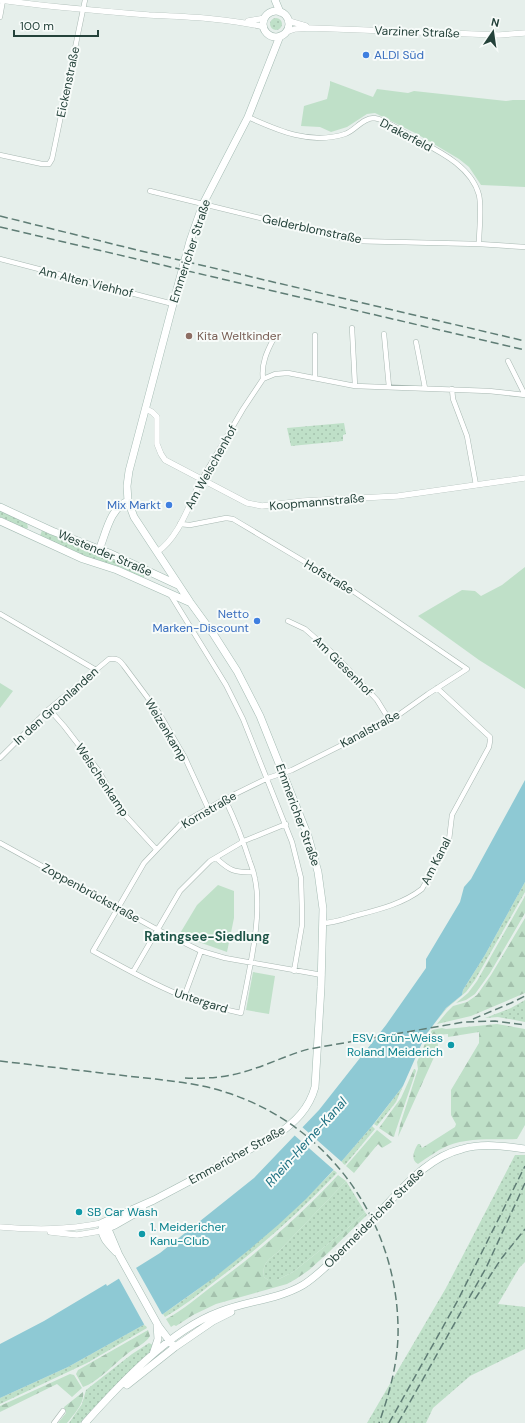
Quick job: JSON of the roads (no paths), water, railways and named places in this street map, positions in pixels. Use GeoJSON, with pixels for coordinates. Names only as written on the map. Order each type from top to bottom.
{"type":"FeatureCollection","features":[{"type":"Feature","properties":{"kind":"main road"},"geometry":{"type":"LineString","coordinates":[[271,0],[271,12],[265,18],[264,27],[272,36],[280,36],[286,32],[289,21],[285,15],[280,12],[271,12]]}},
{"type":"Feature","properties":{"kind":"main road"},"geometry":{"type":"LineString","coordinates":[[275,0],[280,12]]}},
{"type":"Feature","properties":{"kind":"main road","name":"Emmericher Straße"},"geometry":{"type":"LineString","coordinates":[[272,36],[272,56]]}},
{"type":"Feature","properties":{"kind":"main road","name":"Emmericher Straße"},"geometry":{"type":"LineString","coordinates":[[102,1223],[154,1200],[277,1135],[293,1123],[304,1112],[313,1094],[316,1079],[322,975],[323,906],[318,872],[308,836],[260,716],[240,676],[226,653],[186,598],[136,521],[128,501],[127,486],[129,471],[190,241],[203,204],[248,117],[280,36]]}},
{"type":"Feature","properties":{"kind":"main road"},"geometry":{"type":"LineString","coordinates":[[99,550],[113,514],[121,503],[128,501]]}},
{"type":"Feature","properties":{"kind":"main road","name":"Westender Straße"},"geometry":{"type":"LineString","coordinates":[[0,507],[178,585]]}},
{"type":"Feature","properties":{"kind":"main road","name":"Westender Straße"},"geometry":{"type":"LineString","coordinates":[[0,521],[83,559],[117,570],[169,593],[186,598]]}},
{"type":"Feature","properties":{"kind":"main road"},"geometry":{"type":"LineString","coordinates":[[25,533],[32,528],[32,522]]}},
{"type":"Feature","properties":{"kind":"main road"},"geometry":{"type":"LineString","coordinates":[[169,593],[174,592],[178,588],[178,585]]}},
{"type":"Feature","properties":{"kind":"main road","name":"Obermeidericher Straße"},"geometry":{"type":"LineString","coordinates":[[170,1341],[192,1325],[217,1312],[292,1291],[313,1278],[350,1244],[412,1178],[450,1152],[475,1146],[499,1146],[525,1149]]}},
{"type":"Feature","properties":{"kind":"main road","name":"Emmericher Straße"},"geometry":{"type":"LineString","coordinates":[[105,1230],[142,1210],[154,1200]]}},
{"type":"Feature","properties":{"kind":"main road"},"geometry":{"type":"LineString","coordinates":[[102,1223],[105,1230],[105,1240],[119,1255],[158,1325],[175,1347],[104,1403]]}},
{"type":"Feature","properties":{"kind":"main road","name":"Obermeidericher Straße"},"geometry":{"type":"LineString","coordinates":[[175,1347],[223,1315],[251,1303]]}},
{"type":"Feature","properties":{"kind":"main road"},"geometry":{"type":"LineString","coordinates":[[151,1357],[158,1339],[158,1325]]}},
{"type":"Feature","properties":{"kind":"main road"},"geometry":{"type":"LineString","coordinates":[[85,1423],[137,1369],[170,1341]]}},
{"type":"Feature","properties":{"kind":"street"},"geometry":{"type":"LineString","coordinates":[[0,17],[2,0],[83,9],[243,22],[264,27]]}},
{"type":"Feature","properties":{"kind":"street","name":"Eickenstraße"},"geometry":{"type":"LineString","coordinates":[[0,155],[42,164],[49,164],[52,159],[85,0]]}},
{"type":"Feature","properties":{"kind":"street"},"geometry":{"type":"LineString","coordinates":[[243,22],[265,18]]}},
{"type":"Feature","properties":{"kind":"street","name":"Varziner Straße"},"geometry":{"type":"LineString","coordinates":[[289,21],[310,28]]}},
{"type":"Feature","properties":{"kind":"street","name":"Varziner Straße"},"geometry":{"type":"LineString","coordinates":[[286,32],[295,29],[310,28],[499,35],[525,33]]}},
{"type":"Feature","properties":{"kind":"street","name":"Drakerfeld"},"geometry":{"type":"LineString","coordinates":[[248,117],[274,129],[308,138],[324,138],[345,134],[369,118],[378,119],[397,129],[453,161],[470,178],[479,195],[479,244]]}},
{"type":"Feature","properties":{"kind":"street","name":"Gelderblomstraße"},"geometry":{"type":"LineString","coordinates":[[150,191],[354,241],[479,244],[525,248]]}},
{"type":"Feature","properties":{"kind":"street","name":"Am Alten Viehhof"},"geometry":{"type":"LineString","coordinates":[[0,259],[173,304]]}},
{"type":"Feature","properties":{"kind":"street"},"geometry":{"type":"LineString","coordinates":[[352,328],[355,386]]}},
{"type":"Feature","properties":{"kind":"street"},"geometry":{"type":"LineString","coordinates":[[384,334],[389,387]]}},
{"type":"Feature","properties":{"kind":"street"},"geometry":{"type":"LineString","coordinates":[[315,336],[315,378]]}},
{"type":"Feature","properties":{"kind":"street","name":"Am Welschenhof"},"geometry":{"type":"LineString","coordinates":[[157,552],[167,544],[180,524],[202,479],[243,409],[263,379],[262,370],[267,351],[274,338]]}},
{"type":"Feature","properties":{"kind":"street"},"geometry":{"type":"LineString","coordinates":[[416,342],[425,388]]}},
{"type":"Feature","properties":{"kind":"street"},"geometry":{"type":"LineString","coordinates":[[508,362],[525,395]]}},
{"type":"Feature","properties":{"kind":"street"},"geometry":{"type":"LineString","coordinates":[[263,379],[276,374],[288,373],[355,386],[452,389],[525,395]]}},
{"type":"Feature","properties":{"kind":"street"},"geometry":{"type":"LineString","coordinates":[[452,389],[453,399],[467,436],[476,485]]}},
{"type":"Feature","properties":{"kind":"street","name":"Koopmannstraße"},"geometry":{"type":"LineString","coordinates":[[146,409],[157,417],[157,444],[165,460],[252,505],[262,506],[304,501],[399,496],[525,478]]}},
{"type":"Feature","properties":{"kind":"street","name":"Hofstraße"},"geometry":{"type":"LineString","coordinates":[[180,524],[190,525],[226,518],[233,519],[347,587],[467,669]]}},
{"type":"Feature","properties":{"kind":"street","name":"Emmericher Straße"},"geometry":{"type":"LineString","coordinates":[[169,593],[233,699],[243,719],[268,778],[292,842],[301,878],[302,912],[302,926],[294,971]]}},
{"type":"Feature","properties":{"kind":"street"},"geometry":{"type":"LineString","coordinates":[[178,606],[186,598]]}},
{"type":"Feature","properties":{"kind":"street"},"geometry":{"type":"LineString","coordinates":[[0,614],[96,670]]}},
{"type":"Feature","properties":{"kind":"street","name":"Am Giesenhof"},"geometry":{"type":"LineString","coordinates":[[288,621],[305,629],[336,656],[377,700],[390,720]]}},
{"type":"Feature","properties":{"kind":"street","name":"In den Groonlanden"},"geometry":{"type":"LineString","coordinates":[[0,758],[49,709],[109,659],[115,658]]}},
{"type":"Feature","properties":{"kind":"street","name":"Weizenkamp"},"geometry":{"type":"LineString","coordinates":[[115,658],[121,661],[159,713],[184,758],[208,808]]}},
{"type":"Feature","properties":{"kind":"street","name":"Kanalstraße"},"geometry":{"type":"LineString","coordinates":[[268,778],[292,770],[390,720],[467,669]]}},
{"type":"Feature","properties":{"kind":"street","name":"Am Kanal"},"geometry":{"type":"LineString","coordinates":[[323,923],[333,922],[388,907],[415,894],[422,889],[449,840],[452,815],[485,753],[490,737],[437,688]]}},
{"type":"Feature","properties":{"kind":"street","name":"Welschenkamp"},"geometry":{"type":"LineString","coordinates":[[49,709],[98,770],[123,813],[156,849]]}},
{"type":"Feature","properties":{"kind":"street","name":"Kornstraße"},"geometry":{"type":"LineString","coordinates":[[93,951],[144,863],[181,824],[225,799],[268,778]]}},
{"type":"Feature","properties":{"kind":"street","name":"Untergard"},"geometry":{"type":"LineString","coordinates":[[93,951],[184,997],[241,1013],[257,919],[256,888],[255,878],[244,841],[225,799]]}},
{"type":"Feature","properties":{"kind":"street"},"geometry":{"type":"LineString","coordinates":[[133,972],[180,891],[210,861],[244,841],[286,824]]}},
{"type":"Feature","properties":{"kind":"street","name":"Zoppenbrückstraße"},"geometry":{"type":"LineString","coordinates":[[0,842],[158,930],[201,951],[250,963],[322,975]]}},
{"type":"Feature","properties":{"kind":"street"},"geometry":{"type":"LineString","coordinates":[[216,858],[232,871],[240,873],[253,872]]}},
{"type":"Feature","properties":{"kind":"street"},"geometry":{"type":"LineString","coordinates":[[184,997],[201,951]]}},
{"type":"Feature","properties":{"kind":"street"},"geometry":{"type":"LineString","coordinates":[[0,1227],[65,1229],[102,1223]]}},
{"type":"Feature","properties":{"kind":"street"},"geometry":{"type":"LineString","coordinates":[[32,1229],[77,1235],[105,1230]]}},
{"type":"Feature","properties":{"kind":"street"},"geometry":{"type":"LineString","coordinates":[[54,1423],[63,1411]]}},
{"type":"Feature","properties":{"kind":"water","name":"Rhein-Herne-Kanal"},"geometry":{"type":"Polygon","coordinates":[[[525,780],[525,882],[485,955],[463,990],[462,995],[446,1008],[425,1036],[403,1086],[372,1126],[306,1199],[250,1249],[215,1277],[163,1314],[68,1367],[0,1398],[0,1344],[44,1321],[106,1284],[107,1286],[160,1253],[254,1178],[319,1110],[386,1025],[426,968],[426,959],[460,902],[464,887],[471,879],[525,780]]]}},
{"type":"Feature","properties":{"kind":"railway"},"geometry":{"type":"LineString","coordinates":[[0,216],[141,251],[525,341]]}},
{"type":"Feature","properties":{"kind":"railway"},"geometry":{"type":"LineString","coordinates":[[0,227],[525,350]]}},
{"type":"Feature","properties":{"kind":"railway"},"geometry":{"type":"LineString","coordinates":[[473,1019],[525,996]]}},
{"type":"Feature","properties":{"kind":"railway"},"geometry":{"type":"LineString","coordinates":[[185,1078],[211,1078],[228,1076],[245,1072],[309,1049],[464,1022],[495,1021],[525,1025]]}},
{"type":"Feature","properties":{"kind":"railway"},"geometry":{"type":"LineString","coordinates":[[0,1061],[178,1082],[216,1089],[264,1108],[297,1129],[326,1154],[350,1182],[370,1215],[385,1250],[394,1287],[398,1326],[397,1351],[390,1387],[379,1423]]}},
{"type":"Feature","properties":{"kind":"railway"},"geometry":{"type":"LineString","coordinates":[[389,1423],[458,1300],[525,1166]]}},
{"type":"Feature","properties":{"kind":"railway"},"geometry":{"type":"LineString","coordinates":[[398,1423],[486,1268],[525,1183]]}},
{"type":"Feature","properties":{"kind":"railway"},"geometry":{"type":"LineString","coordinates":[[475,1299],[501,1259],[525,1229]]}},
{"type":"Feature","properties":{"kind":"place","name":"ALDI Süd"},"geometry":{"type":"Point","coordinates":[366,55]}},
{"type":"Feature","properties":{"kind":"place","name":"Kita Weltkinder"},"geometry":{"type":"Point","coordinates":[189,336]}},
{"type":"Feature","properties":{"kind":"place","name":"Mix Markt"},"geometry":{"type":"Point","coordinates":[169,505]}},
{"type":"Feature","properties":{"kind":"place","name":"Netto Marken-Discount"},"geometry":{"type":"Point","coordinates":[257,621]}},
{"type":"Feature","properties":{"kind":"place","name":"ESV Grün-Weiss Roland Meiderich"},"geometry":{"type":"Point","coordinates":[451,1045]}},
{"type":"Feature","properties":{"kind":"place","name":"SB Car Wash"},"geometry":{"type":"Point","coordinates":[79,1212]}},
{"type":"Feature","properties":{"kind":"place","name":"1. Meidericher Kanu-Club"},"geometry":{"type":"Point","coordinates":[142,1234]}},
{"type":"Feature","properties":{"kind":"district","name":"Ratingsee-Siedlung"},"geometry":{"type":"Point","coordinates":[207,936]}}]}
